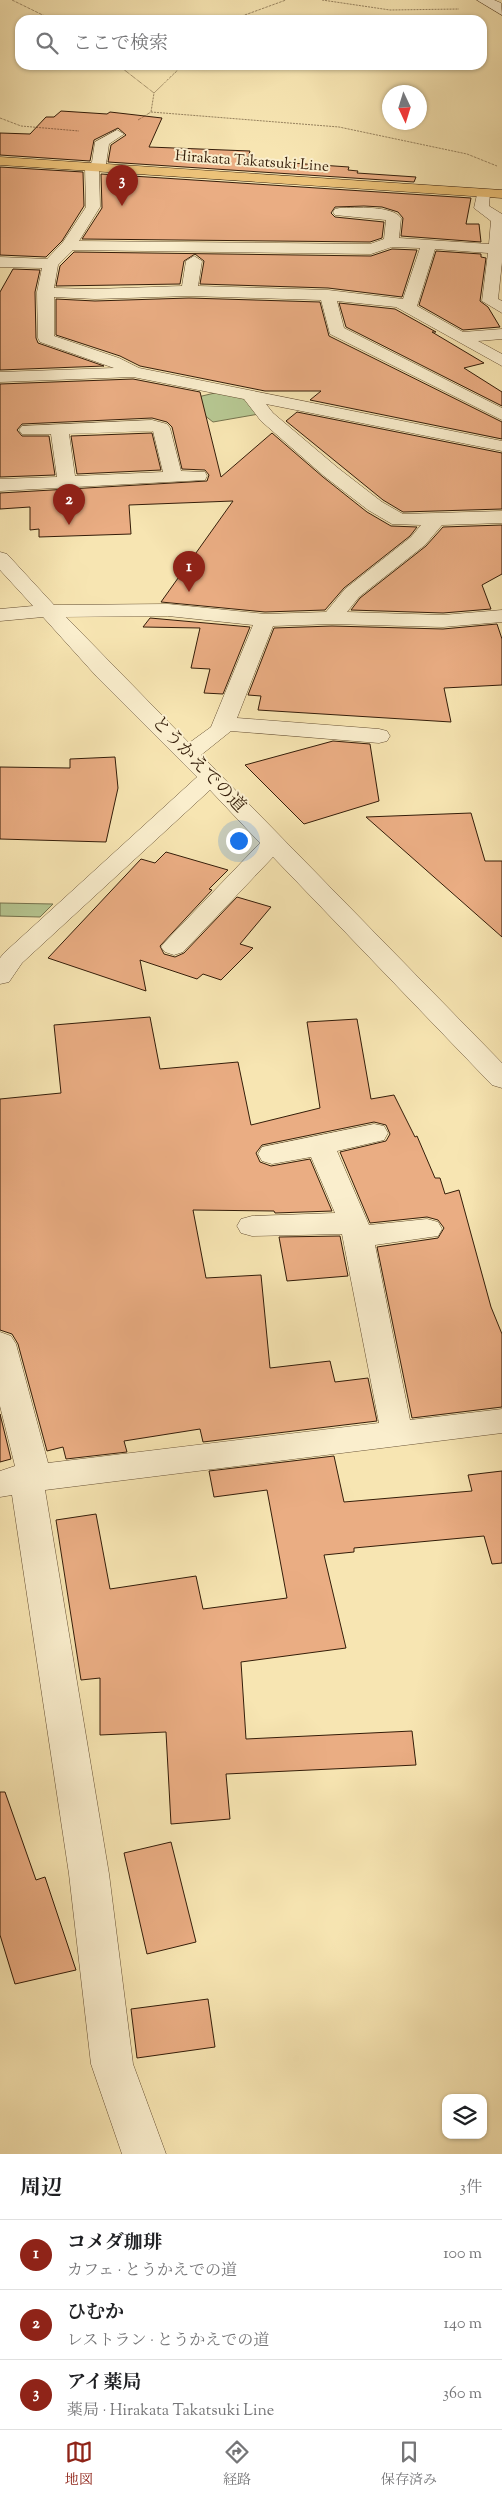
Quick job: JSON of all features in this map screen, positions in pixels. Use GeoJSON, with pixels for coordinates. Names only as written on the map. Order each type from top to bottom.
{"type":"FeatureCollection","features":[{"type":"Feature","properties":{"kind":"main road","name":"Hirakata Takatsuki Line"},"geometry":{"type":"LineString","coordinates":[[0,161],[502,194]]}},
{"type":"Feature","properties":{"kind":"street"},"geometry":{"type":"LineString","coordinates":[[483,0],[499,8]]}},
{"type":"Feature","properties":{"kind":"street"},"geometry":{"type":"LineString","coordinates":[[116,134],[102,142],[99,164],[92,167],[93,207],[69,244],[51,264],[45,292],[46,338],[63,346],[121,364],[134,372]]}},
{"type":"Feature","properties":{"kind":"street"},"geometry":{"type":"LineString","coordinates":[[483,193],[482,208],[498,219],[495,249],[498,300]]}},
{"type":"Feature","properties":{"kind":"street"},"geometry":{"type":"LineString","coordinates":[[340,212],[386,214],[394,218],[391,242]]}},
{"type":"Feature","properties":{"kind":"street"},"geometry":{"type":"LineString","coordinates":[[69,244],[370,249],[391,242],[417,243],[428,246],[495,249]]}},
{"type":"Feature","properties":{"kind":"street"},"geometry":{"type":"LineString","coordinates":[[408,308],[428,246]]}},
{"type":"Feature","properties":{"kind":"street"},"geometry":{"type":"LineString","coordinates":[[189,292],[194,261]]}},
{"type":"Feature","properties":{"kind":"street"},"geometry":{"type":"LineString","coordinates":[[0,262],[51,264]]}},
{"type":"Feature","properties":{"kind":"street"},"geometry":{"type":"LineString","coordinates":[[45,292],[95,294],[189,292],[328,295],[400,303],[502,361]]}},
{"type":"Feature","properties":{"kind":"street"},"geometry":{"type":"LineString","coordinates":[[0,377],[134,372],[251,397],[498,445],[502,415],[336,331],[328,295]]}},
{"type":"Feature","properties":{"kind":"street"},"geometry":{"type":"LineString","coordinates":[[460,337],[502,334]]}},
{"type":"Feature","properties":{"kind":"street"},"geometry":{"type":"LineString","coordinates":[[251,397],[267,416],[303,448],[375,506],[399,520],[502,517]]}},
{"type":"Feature","properties":{"kind":"street"},"geometry":{"type":"LineString","coordinates":[[28,430],[152,425],[161,428],[173,477]]}},
{"type":"Feature","properties":{"kind":"street"},"geometry":{"type":"LineString","coordinates":[[59,428],[66,482]]}},
{"type":"Feature","properties":{"kind":"street"},"geometry":{"type":"LineString","coordinates":[[0,485],[198,476]]}},
{"type":"Feature","properties":{"kind":"street"},"geometry":{"type":"LineString","coordinates":[[332,618],[352,593],[418,541],[436,519]]}},
{"type":"Feature","properties":{"kind":"street","name":"とうかえでの道"},"geometry":{"type":"LineString","coordinates":[[0,558],[47,611],[502,1079]]}},
{"type":"Feature","properties":{"kind":"street"},"geometry":{"type":"LineString","coordinates":[[0,615],[47,611],[168,610],[265,620],[332,618],[443,621],[502,616]]}},
{"type":"Feature","properties":{"kind":"street"},"geometry":{"type":"LineString","coordinates":[[188,754],[221,730],[265,620]]}},
{"type":"Feature","properties":{"kind":"street"},"geometry":{"type":"LineString","coordinates":[[222,724],[379,736]]}},
{"type":"Feature","properties":{"kind":"street"},"geometry":{"type":"LineString","coordinates":[[4,964],[210,777]]}},
{"type":"Feature","properties":{"kind":"street"},"geometry":{"type":"LineString","coordinates":[[174,946],[273,843]]}},
{"type":"Feature","properties":{"kind":"street"},"geometry":{"type":"LineString","coordinates":[[272,1154],[320,1146],[374,1133]]}},
{"type":"Feature","properties":{"kind":"street"},"geometry":{"type":"LineString","coordinates":[[320,1146],[356,1230],[397,1434]]}},
{"type":"Feature","properties":{"kind":"street"},"geometry":{"type":"LineString","coordinates":[[252,1226],[356,1230],[427,1229]]}},
{"type":"Feature","properties":{"kind":"street"},"geometry":{"type":"LineString","coordinates":[[0,1344],[32,1466],[13,1482]]}},
{"type":"Feature","properties":{"kind":"street"},"geometry":{"type":"LineString","coordinates":[[13,1482],[502,1421]]}},
{"type":"Feature","properties":{"kind":"street"},"geometry":{"type":"LineString","coordinates":[[13,1482],[89,1874],[112,2064],[144,2154]]}},
{"type":"Feature","properties":{"kind":"path"},"geometry":{"type":"LineString","coordinates":[[12,0],[43,15]]}},
{"type":"Feature","properties":{"kind":"path"},"geometry":{"type":"LineString","coordinates":[[245,15],[286,0]]}},
{"type":"Feature","properties":{"kind":"path"},"geometry":{"type":"LineString","coordinates":[[322,0],[348,6],[420,11],[499,8]]}},
{"type":"Feature","properties":{"kind":"path"},"geometry":{"type":"LineString","coordinates":[[124,70],[154,93]]}},
{"type":"Feature","properties":{"kind":"path"},"geometry":{"type":"LineString","coordinates":[[151,112],[154,93],[178,70]]}},
{"type":"Feature","properties":{"kind":"path"},"geometry":{"type":"LineString","coordinates":[[0,118],[21,126],[116,134],[151,112],[339,127],[467,154],[502,168]]}},
{"type":"Feature","properties":{"kind":"green space"},"geometry":{"type":"Polygon","coordinates":[[[219,392],[245,398],[259,414],[213,422],[185,400],[219,392]]]}},
{"type":"Feature","properties":{"kind":"green space"},"geometry":{"type":"Polygon","coordinates":[[[0,903],[53,904],[40,917],[0,916],[0,903]]]}},
{"type":"Feature","properties":{"kind":"building"},"geometry":{"type":"Polygon","coordinates":[[[61,111],[107,114],[110,112],[162,118],[149,147],[250,151],[247,160],[349,167],[348,170],[358,171],[357,173],[416,177],[414,182],[108,162],[111,145],[126,135],[118,128],[94,140],[90,161],[0,155],[0,133],[30,134],[46,117],[54,117],[61,111]]]}},
{"type":"Feature","properties":{"kind":"building"},"geometry":{"type":"Polygon","coordinates":[[[0,167],[83,172],[84,206],[62,241],[46,257],[0,255],[0,167]]]}},
{"type":"Feature","properties":{"kind":"building"},"geometry":{"type":"Polygon","coordinates":[[[101,174],[471,198],[466,224],[479,224],[481,242],[401,236],[403,218],[398,212],[382,207],[364,206],[335,207],[331,213],[335,217],[384,222],[382,238],[370,242],[82,239],[102,208],[101,174]]]}},
{"type":"Feature","properties":{"kind":"building"},"geometry":{"type":"Polygon","coordinates":[[[392,249],[417,250],[402,297],[328,288],[200,284],[204,261],[195,254],[184,261],[180,284],[56,286],[60,266],[74,252],[371,256],[392,249]]]}},
{"type":"Feature","properties":{"kind":"building"},"geometry":{"type":"Polygon","coordinates":[[[436,251],[481,254],[481,257],[486,258],[480,301],[488,307],[500,327],[463,330],[419,305],[436,251]]]}},
{"type":"Feature","properties":{"kind":"building"},"geometry":{"type":"Polygon","coordinates":[[[13,269],[40,270],[35,292],[36,338],[38,343],[104,366],[0,370],[0,292],[13,269]]]}},
{"type":"Feature","properties":{"kind":"building"},"geometry":{"type":"Polygon","coordinates":[[[189,298],[320,302],[329,336],[502,422],[502,439],[310,400],[321,391],[265,391],[140,366],[120,356],[56,335],[56,299],[95,301],[189,298]]]}},
{"type":"Feature","properties":{"kind":"building"},"geometry":{"type":"Polygon","coordinates":[[[339,303],[395,309],[436,332],[432,332],[484,363],[464,368],[502,392],[502,406],[346,327],[339,303]]]}},
{"type":"Feature","properties":{"kind":"building"},"geometry":{"type":"Polygon","coordinates":[[[133,379],[200,392],[221,477],[272,433],[367,512],[391,526],[417,527],[410,536],[344,588],[325,610],[265,612],[161,602],[233,501],[129,505],[131,534],[39,537],[39,529],[30,530],[30,507],[0,509],[0,493],[207,481],[209,475],[205,470],[182,469],[172,427],[167,422],[152,418],[22,424],[17,430],[22,436],[49,436],[55,475],[0,477],[0,384],[133,379]]]}},
{"type":"Feature","properties":{"kind":"building"},"geometry":{"type":"Polygon","coordinates":[[[297,412],[502,453],[502,509],[403,512],[383,500],[286,421],[297,412]]]}},
{"type":"Feature","properties":{"kind":"building"},"geometry":{"type":"Polygon","coordinates":[[[152,433],[161,470],[77,474],[71,436],[152,433]]]}},
{"type":"Feature","properties":{"kind":"building"},"geometry":{"type":"Polygon","coordinates":[[[502,525],[502,574],[482,585],[491,609],[443,613],[351,610],[360,598],[426,546],[443,527],[502,525]]]}},
{"type":"Feature","properties":{"kind":"building"},"geometry":{"type":"Polygon","coordinates":[[[150,618],[250,627],[223,694],[204,693],[210,669],[191,668],[200,628],[143,627],[150,618]]]}},
{"type":"Feature","properties":{"kind":"building"},"geometry":{"type":"Polygon","coordinates":[[[497,624],[502,639],[502,685],[444,688],[451,722],[258,710],[261,696],[248,695],[274,628],[332,626],[443,629],[497,624]]]}},
{"type":"Feature","properties":{"kind":"building"},"geometry":{"type":"Polygon","coordinates":[[[333,741],[370,744],[379,801],[304,824],[245,765],[333,741]]]}},
{"type":"Feature","properties":{"kind":"building"},"geometry":{"type":"Polygon","coordinates":[[[115,757],[118,788],[106,842],[0,839],[0,767],[70,768],[70,759],[115,757]]]}},
{"type":"Feature","properties":{"kind":"building"},"geometry":{"type":"Polygon","coordinates":[[[471,813],[485,861],[502,861],[502,937],[366,817],[471,813]]]}},
{"type":"Feature","properties":{"kind":"building"},"geometry":{"type":"Polygon","coordinates":[[[166,852],[228,870],[160,946],[164,954],[175,957],[184,953],[237,897],[271,907],[240,944],[253,948],[221,980],[203,974],[197,979],[140,960],[146,991],[48,958],[141,859],[155,863],[166,852]]]}},
{"type":"Feature","properties":{"kind":"building"},"geometry":{"type":"Polygon","coordinates":[[[150,1017],[160,1069],[238,1062],[251,1125],[320,1108],[307,1022],[357,1019],[371,1099],[394,1095],[415,1137],[417,1136],[435,1178],[440,1178],[445,1194],[459,1190],[491,1307],[502,1334],[502,1407],[412,1418],[377,1247],[438,1238],[444,1228],[438,1220],[427,1217],[370,1223],[340,1152],[386,1141],[390,1134],[386,1125],[374,1122],[262,1145],[256,1153],[260,1162],[271,1166],[310,1159],[332,1211],[275,1213],[274,1211],[193,1210],[206,1278],[261,1275],[270,1368],[330,1361],[335,1382],[368,1378],[377,1421],[203,1442],[200,1429],[124,1441],[127,1452],[66,1459],[63,1447],[47,1451],[18,1344],[12,1334],[0,1330],[0,1099],[61,1093],[54,1025],[150,1017]]]}},
{"type":"Feature","properties":{"kind":"building"},"geometry":{"type":"Polygon","coordinates":[[[340,1236],[348,1276],[287,1281],[279,1237],[340,1236]]]}},
{"type":"Feature","properties":{"kind":"building"},"geometry":{"type":"Polygon","coordinates":[[[0,1414],[11,1459],[0,1462],[0,1414]]]}},
{"type":"Feature","properties":{"kind":"building"},"geometry":{"type":"Polygon","coordinates":[[[334,1456],[344,1502],[472,1491],[468,1475],[502,1471],[502,1563],[492,1564],[484,1536],[354,1548],[354,1552],[324,1555],[346,1648],[241,1662],[246,1739],[412,1731],[416,1765],[226,1774],[230,1819],[171,1824],[166,1732],[100,1735],[100,1678],[81,1680],[56,1520],[96,1514],[110,1589],[196,1576],[203,1609],[287,1598],[267,1490],[214,1497],[209,1471],[334,1456]]]}},
{"type":"Feature","properties":{"kind":"building"},"geometry":{"type":"Polygon","coordinates":[[[0,1792],[5,1792],[36,1880],[45,1877],[76,1970],[15,1984],[0,1935],[0,1792]]]}},
{"type":"Feature","properties":{"kind":"building"},"geometry":{"type":"Polygon","coordinates":[[[171,1842],[196,1942],[147,1954],[124,1853],[171,1842]]]}},
{"type":"Feature","properties":{"kind":"building"},"geometry":{"type":"Polygon","coordinates":[[[208,1999],[215,2047],[137,2058],[131,2009],[208,1999]]]}},
{"type":"Feature","properties":{"kind":"place","name":"アイ薬局"},"geometry":{"type":"Point","coordinates":[122,206]}},
{"type":"Feature","properties":{"kind":"place","name":"ひむか"},"geometry":{"type":"Point","coordinates":[69,525]}},
{"type":"Feature","properties":{"kind":"place","name":"コメダ珈琲"},"geometry":{"type":"Point","coordinates":[189,592]}}]}
